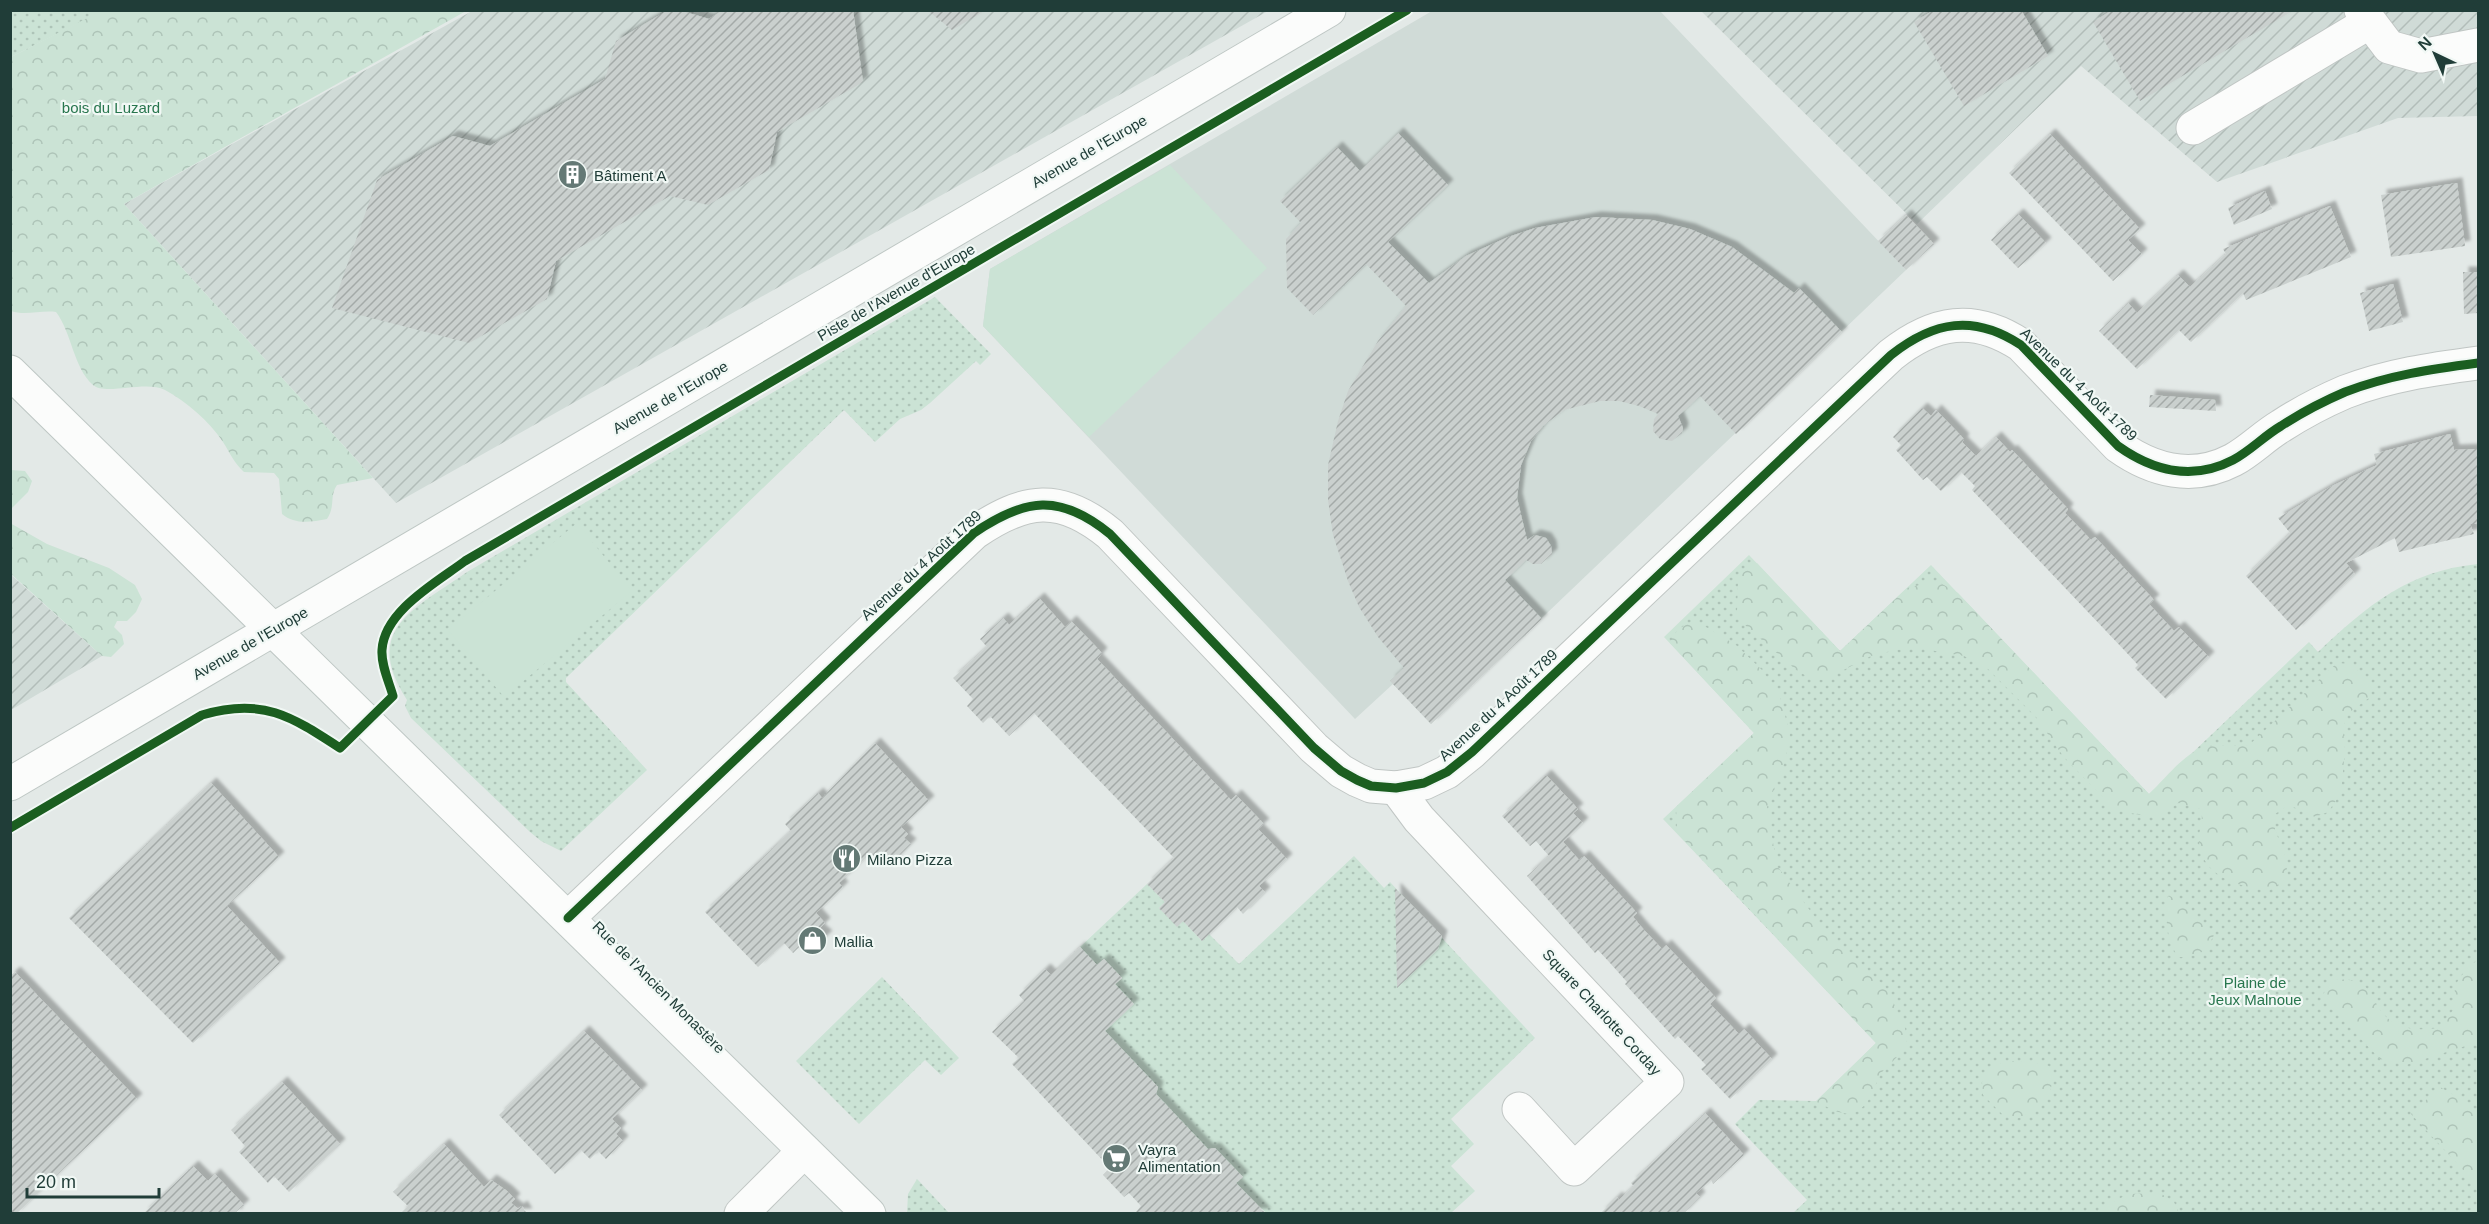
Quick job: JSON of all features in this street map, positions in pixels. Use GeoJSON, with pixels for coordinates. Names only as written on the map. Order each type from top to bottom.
{"type":"FeatureCollection","features":[{"type":"Feature","properties":{"kind":"street","name":"Avenue de l'Europe"},"geometry":{"type":"LineString","coordinates":[[10,784],[1329,10]]}},
{"type":"Feature","properties":{"kind":"street"},"geometry":{"type":"LineString","coordinates":[[2193,128],[2365,17],[2389,47],[2421,56],[2478,45]]}},
{"type":"Feature","properties":{"kind":"street","name":"Avenue du 4 Août 1789"},"geometry":{"type":"LineString","coordinates":[[568,918],[974,533],[1016,509],[1042,505],[1063,508],[1095,522],[1110,534],[1314,748],[1341,771],[1357,780],[1371,786],[1396,788],[1424,783],[1447,772],[1472,752],[1891,355],[1925,332],[1948,326],[1970,325],[1987,327],[2003,333],[2021,345],[2118,446],[2154,467],[2174,471],[2194,472],[2212,469],[2233,460],[2281,426],[2344,392],[2419,370],[2478,363]]}},
{"type":"Feature","properties":{"kind":"street","name":"Rue de l'Ancien Monastère"},"geometry":{"type":"LineString","coordinates":[[10,372],[869,1214]]}},
{"type":"Feature","properties":{"kind":"street","name":"Square Charlotte Corday"},"geometry":{"type":"LineString","coordinates":[[1396,788],[1419,819],[1667,1082],[1574,1169],[1519,1109]]}},
{"type":"Feature","properties":{"kind":"street"},"geometry":{"type":"LineString","coordinates":[[741,1214],[804,1151]]}},
{"type":"Feature","properties":{"kind":"shaded area"},"geometry":{"type":"Polygon","coordinates":[[[472,11],[1268,11],[396,503],[124,204],[472,11]]]}},
{"type":"Feature","properties":{"kind":"shaded area"},"geometry":{"type":"Polygon","coordinates":[[[1432,11],[1660,11],[1906,270],[1431,724],[1393,684],[1355,719],[983,326],[990,269],[1432,11]]]}},
{"type":"Feature","properties":{"kind":"shaded area"},"geometry":{"type":"Polygon","coordinates":[[[1701,11],[2478,11],[2478,116],[2398,118],[2217,182],[2081,66],[1917,224],[1701,11]]]}},
{"type":"Feature","properties":{"kind":"shaded area"},"geometry":{"type":"Polygon","coordinates":[[[10,574],[102,656],[11,710],[10,710],[10,574]]]}},
{"type":"Feature","properties":{"kind":"green space","name":"bois du Luzard"},"geometry":{"type":"Polygon","coordinates":[[[103,10],[466,11],[124,204],[373,478],[337,485],[327,519],[298,521],[282,514],[279,479],[274,473],[244,472],[204,419],[165,390],[157,387],[107,389],[93,385],[81,369],[66,330],[56,312],[11,311],[11,57],[103,10]]]}},
{"type":"Feature","properties":{"kind":"green space"},"geometry":{"type":"Polygon","coordinates":[[[10,11],[103,11],[11,57],[10,11]]]}},
{"type":"Feature","properties":{"kind":"green space"},"geometry":{"type":"Polygon","coordinates":[[[1170,165],[1267,268],[1089,437],[983,326],[990,269],[1170,165]]]}},
{"type":"Feature","properties":{"kind":"green space"},"geometry":{"type":"Polygon","coordinates":[[[935,297],[991,354],[980,365],[976,361],[930,403],[921,410],[900,419],[875,442],[844,410],[566,678],[566,682],[647,770],[561,851],[541,841],[530,832],[411,718],[405,706],[407,700],[394,676],[390,655],[392,638],[400,623],[413,610],[467,572],[935,297]]]}},
{"type":"Feature","properties":{"kind":"green space"},"geometry":{"type":"Polygon","coordinates":[[[11,470],[25,471],[32,481],[28,492],[11,509],[11,470]]]}},
{"type":"Feature","properties":{"kind":"green space"},"geometry":{"type":"Polygon","coordinates":[[[10,523],[47,544],[109,568],[135,585],[142,599],[136,612],[127,621],[117,621],[114,627],[122,635],[124,644],[111,657],[102,656],[11,574],[10,523]]]}},
{"type":"Feature","properties":{"kind":"green space"},"geometry":{"type":"Polygon","coordinates":[[[577,523],[632,591],[504,697],[448,630],[577,523]]]}},
{"type":"Feature","properties":{"kind":"green space","name":"Plaine de Jeux Malnoue"},"geometry":{"type":"Polygon","coordinates":[[[1749,555],[1840,651],[1931,565],[2149,794],[2309,642],[2318,652],[2354,619],[2390,593],[2430,574],[2478,564],[2478,1213],[1793,1213],[1807,1200],[1735,1124],[1759,1100],[1816,1101],[1876,1043],[1663,819],[1754,733],[1664,637],[1749,555]]]}},
{"type":"Feature","properties":{"kind":"green space"},"geometry":{"type":"Polygon","coordinates":[[[1757,563],[1840,651],[1907,588],[1937,581],[1958,593],[2149,794],[2182,761],[2200,749],[2214,746],[2249,745],[2337,663],[2351,664],[2372,690],[2369,698],[2347,714],[2343,730],[2345,750],[2341,793],[2328,812],[2315,817],[2289,805],[2275,814],[2275,830],[2285,855],[2288,878],[2268,891],[2257,889],[2223,878],[2207,863],[2201,853],[2199,841],[2201,809],[2178,803],[2162,815],[2146,816],[2115,810],[2063,756],[2036,717],[1988,669],[1964,656],[1918,648],[1895,650],[1871,656],[1824,680],[1811,679],[1795,669],[1746,626],[1737,611],[1738,583],[1742,573],[1757,563]]]}},
{"type":"Feature","properties":{"kind":"green space"},"geometry":{"type":"Polygon","coordinates":[[[1696,621],[1736,645],[1762,670],[1780,697],[1790,734],[1785,761],[1767,807],[1777,866],[1817,920],[1886,988],[1905,1028],[1907,1041],[1896,1058],[1881,1073],[1867,1103],[1858,1111],[1849,1114],[1838,1112],[1816,1102],[1876,1043],[1682,838],[1677,828],[1676,807],[1754,733],[1670,643],[1680,629],[1696,621]]]}},
{"type":"Feature","properties":{"kind":"green space"},"geometry":{"type":"Polygon","coordinates":[[[1354,856],[1384,888],[1390,882],[1535,1038],[1451,1119],[1474,1144],[1451,1166],[1475,1191],[1451,1213],[1266,1213],[1236,1183],[1243,1177],[1215,1148],[1207,1149],[1156,1094],[1158,1087],[1105,1031],[1115,984],[1122,978],[1104,959],[1097,965],[1080,947],[1147,884],[1165,902],[1159,908],[1177,926],[1183,921],[1202,941],[1209,934],[1239,964],[1354,856]]]}},
{"type":"Feature","properties":{"kind":"green space"},"geometry":{"type":"Polygon","coordinates":[[[2168,896],[2178,898],[2214,935],[2208,946],[2200,953],[2178,957],[2174,950],[2167,928],[2168,896]]]}},
{"type":"Feature","properties":{"kind":"green space"},"geometry":{"type":"Polygon","coordinates":[[[2478,961],[2478,1042],[2406,1065],[2380,1059],[2323,999],[2325,988],[2334,979],[2355,981],[2366,988],[2387,1017],[2400,1026],[2414,1029],[2438,1028],[2454,1009],[2455,985],[2470,964],[2478,961]]]}},
{"type":"Feature","properties":{"kind":"green space"},"geometry":{"type":"Polygon","coordinates":[[[882,977],[959,1058],[941,1075],[925,1060],[859,1124],[796,1061],[882,977]]]}},
{"type":"Feature","properties":{"kind":"green space"},"geometry":{"type":"Polygon","coordinates":[[[2006,1061],[2049,1066],[2052,1076],[2052,1084],[2045,1099],[2032,1111],[2016,1119],[2002,1114],[1983,1095],[1982,1082],[1997,1065],[2006,1061]]]}},
{"type":"Feature","properties":{"kind":"green space"},"geometry":{"type":"Polygon","coordinates":[[[2440,1087],[2459,1098],[2478,1118],[2478,1186],[2411,1114],[2440,1087]]]}},
{"type":"Feature","properties":{"kind":"green space"},"geometry":{"type":"Polygon","coordinates":[[[917,1179],[949,1213],[907,1213],[908,1194],[917,1179]]]}},
{"type":"Feature","properties":{"kind":"green space"},"geometry":{"type":"Polygon","coordinates":[[[2160,1193],[2174,1202],[2179,1213],[2093,1213],[2128,1194],[2160,1193]]]}},
{"type":"Feature","properties":{"kind":"building","name":"Bâtiment A"},"geometry":{"type":"Polygon","coordinates":[[[668,10],[679,10],[709,19],[723,10],[853,10],[863,82],[777,132],[769,170],[708,205],[670,196],[556,261],[547,299],[469,343],[332,308],[377,180],[453,136],[490,146],[605,79],[616,41],[668,10]]]}},
{"type":"Feature","properties":{"kind":"building"},"geometry":{"type":"Polygon","coordinates":[[[927,10],[986,10],[952,30],[927,10]]]}},
{"type":"Feature","properties":{"kind":"building"},"geometry":{"type":"Polygon","coordinates":[[[1934,10],[2021,10],[2048,56],[1964,106],[1914,22],[1934,10]]]}},
{"type":"Feature","properties":{"kind":"building"},"geometry":{"type":"Polygon","coordinates":[[[2112,10],[2294,10],[2140,101],[2093,22],[2112,10]]]}},
{"type":"Feature","properties":{"kind":"building"},"geometry":{"type":"Polygon","coordinates":[[[1398,133],[1448,185],[1388,242],[1429,283],[1466,256],[1508,237],[1535,228],[1596,217],[1652,220],[1690,229],[1732,247],[1794,293],[1799,288],[1842,332],[1736,434],[1700,396],[1678,416],[1683,428],[1682,433],[1672,441],[1660,439],[1653,431],[1654,419],[1658,414],[1619,401],[1600,401],[1564,410],[1543,426],[1531,441],[1521,465],[1517,498],[1527,540],[1535,535],[1546,538],[1551,546],[1552,554],[1541,564],[1533,564],[1526,560],[1505,580],[1542,619],[1431,724],[1390,681],[1404,668],[1378,637],[1359,607],[1333,535],[1328,500],[1328,465],[1338,421],[1348,391],[1378,341],[1406,306],[1366,264],[1313,315],[1287,288],[1286,239],[1301,223],[1280,201],[1337,147],[1360,171],[1398,133]]]}},
{"type":"Feature","properties":{"kind":"building"},"geometry":{"type":"Polygon","coordinates":[[[2050,134],[2140,229],[2128,240],[2142,254],[2113,281],[2009,173],[2050,134]]]}},
{"type":"Feature","properties":{"kind":"building"},"geometry":{"type":"Polygon","coordinates":[[[2457,183],[2465,246],[2391,257],[2381,195],[2457,183]]]}},
{"type":"Feature","properties":{"kind":"building"},"geometry":{"type":"Polygon","coordinates":[[[2265,191],[2272,209],[2234,225],[2228,208],[2265,191]]]}},
{"type":"Feature","properties":{"kind":"building"},"geometry":{"type":"Polygon","coordinates":[[[2330,206],[2351,257],[2246,300],[2243,293],[2191,342],[2179,330],[2137,369],[2099,331],[2128,303],[2137,313],[2178,275],[2190,287],[2226,254],[2223,249],[2330,206]]]}},
{"type":"Feature","properties":{"kind":"building"},"geometry":{"type":"Polygon","coordinates":[[[2018,214],[2046,243],[2018,268],[1991,240],[2018,214]]]}},
{"type":"Feature","properties":{"kind":"building"},"geometry":{"type":"Polygon","coordinates":[[[1906,215],[1934,244],[1906,270],[1878,241],[1906,215]]]}},
{"type":"Feature","properties":{"kind":"building"},"geometry":{"type":"Polygon","coordinates":[[[2463,272],[2478,272],[2478,313],[2464,314],[2463,272]]]}},
{"type":"Feature","properties":{"kind":"building"},"geometry":{"type":"Polygon","coordinates":[[[2393,284],[2403,322],[2369,331],[2360,293],[2393,284]]]}},
{"type":"Feature","properties":{"kind":"building"},"geometry":{"type":"Polygon","coordinates":[[[2150,395],[2215,400],[2216,411],[2149,407],[2150,395]]]}},
{"type":"Feature","properties":{"kind":"building"},"geometry":{"type":"Polygon","coordinates":[[[1922,408],[1931,416],[1936,410],[1964,439],[1962,442],[1976,456],[1996,437],[2010,452],[2012,450],[2068,509],[2065,513],[2091,540],[2095,537],[2154,600],[2149,604],[2174,631],[2179,627],[2209,657],[2166,699],[2135,668],[2138,665],[1972,490],[1975,486],[1961,472],[1941,491],[1927,477],[1923,480],[1896,450],[1901,445],[1893,437],[1922,408]]]}},
{"type":"Feature","properties":{"kind":"building"},"geometry":{"type":"Polygon","coordinates":[[[2450,434],[2454,450],[2478,449],[2478,524],[2470,524],[2474,534],[2399,552],[2395,538],[2346,563],[2355,574],[2296,630],[2246,576],[2290,533],[2278,518],[2332,486],[2377,465],[2374,454],[2450,434]]]}},
{"type":"Feature","properties":{"kind":"building"},"geometry":{"type":"Polygon","coordinates":[[[1039,598],[1065,627],[1071,621],[1102,653],[1097,659],[1231,800],[1236,795],[1264,824],[1258,829],[1287,859],[1259,886],[1265,892],[1243,914],[1237,907],[1202,941],[1183,921],[1177,927],[1159,908],[1165,902],[1147,884],[1174,858],[1034,713],[1009,736],[990,716],[983,723],[967,706],[973,699],[953,678],[987,647],[980,639],[1003,618],[1009,625],[1039,598]]]}},
{"type":"Feature","properties":{"kind":"building"},"geometry":{"type":"Polygon","coordinates":[[[875,743],[929,801],[901,827],[908,834],[904,838],[911,844],[892,863],[885,856],[879,862],[871,853],[839,883],[843,887],[816,913],[825,923],[819,929],[827,936],[808,953],[800,946],[793,953],[784,943],[758,967],[705,912],[791,831],[785,824],[818,793],[822,798],[875,743]]]}},
{"type":"Feature","properties":{"kind":"building"},"geometry":{"type":"Polygon","coordinates":[[[1546,775],[1578,809],[1573,813],[1583,823],[1563,842],[1579,860],[1584,856],[1637,913],[1633,917],[1644,930],[1662,949],[1666,945],[1716,998],[1710,1004],[1739,1034],[1744,1029],[1772,1059],[1730,1099],[1701,1069],[1706,1065],[1678,1036],[1675,1039],[1625,984],[1627,982],[1610,963],[1598,950],[1595,953],[1527,876],[1549,856],[1536,841],[1530,846],[1502,816],[1546,775]]]}},
{"type":"Feature","properties":{"kind":"building"},"geometry":{"type":"Polygon","coordinates":[[[211,783],[279,857],[227,906],[280,963],[193,1043],[69,918],[211,783]]]}},
{"type":"Feature","properties":{"kind":"building"},"geometry":{"type":"Polygon","coordinates":[[[1395,888],[1442,936],[1438,949],[1397,988],[1395,888]]]}},
{"type":"Feature","properties":{"kind":"building"},"geometry":{"type":"Polygon","coordinates":[[[1080,947],[1097,965],[1104,959],[1122,978],[1115,984],[1134,1004],[1105,1031],[1158,1087],[1156,1094],[1208,1149],[1215,1148],[1243,1177],[1236,1183],[1266,1214],[1138,1214],[1136,1212],[1141,1206],[1129,1193],[1124,1197],[1103,1175],[1110,1168],[1012,1064],[1019,1058],[992,1032],[1024,1001],[1019,995],[1045,969],[1051,975],[1080,947]]]}},
{"type":"Feature","properties":{"kind":"building"},"geometry":{"type":"Polygon","coordinates":[[[15,972],[137,1099],[16,1214],[10,1214],[10,976],[15,972]]]}},
{"type":"Feature","properties":{"kind":"building"},"geometry":{"type":"Polygon","coordinates":[[[584,1031],[642,1090],[612,1119],[621,1128],[616,1134],[623,1141],[606,1159],[598,1151],[590,1159],[581,1150],[555,1174],[499,1115],[584,1031]]]}},
{"type":"Feature","properties":{"kind":"building"},"geometry":{"type":"Polygon","coordinates":[[[282,1082],[340,1144],[289,1192],[274,1176],[268,1183],[239,1152],[245,1146],[231,1130],[282,1082]]]}},
{"type":"Feature","properties":{"kind":"building"},"geometry":{"type":"Polygon","coordinates":[[[1705,1113],[1744,1155],[1713,1184],[1711,1180],[1696,1193],[1700,1197],[1683,1214],[1600,1214],[1617,1197],[1619,1200],[1634,1186],[1631,1183],[1705,1113]]]}},
{"type":"Feature","properties":{"kind":"building"},"geometry":{"type":"Polygon","coordinates":[[[444,1144],[484,1187],[491,1180],[515,1199],[511,1203],[518,1209],[522,1206],[527,1214],[400,1214],[408,1206],[393,1192],[444,1144]]]}},
{"type":"Feature","properties":{"kind":"building"},"geometry":{"type":"Polygon","coordinates":[[[193,1166],[208,1181],[215,1174],[244,1205],[236,1212],[238,1214],[143,1214],[193,1166]]]}},
{"type":"Feature","properties":{"kind":"cycle path","name":"Piste de l'Avenue d'Europe"},"geometry":{"type":"LineString","coordinates":[[10,828],[202,715],[223,710],[259,709],[291,719],[340,748],[393,696],[382,656],[385,636],[392,623],[414,599],[465,561],[1407,10]]}},
{"type":"Feature","properties":{"kind":"cycle path"},"geometry":{"type":"LineString","coordinates":[[568,918],[974,533],[992,521],[1026,507],[1058,506],[1092,521],[1110,534],[1314,748],[1341,771],[1357,780],[1371,786],[1396,788],[1424,783],[1447,772],[1472,752],[1891,355],[1923,335],[1955,326],[1971,326],[2004,335],[2021,345],[2118,446],[2145,462],[2159,467],[2188,471],[2203,470],[2233,460],[2289,421],[2345,392],[2395,377],[2478,363]]}},
{"type":"Feature","properties":{"kind":"place","name":"Bâtiment A"},"geometry":{"type":"Point","coordinates":[573,175]}},
{"type":"Feature","properties":{"kind":"place","name":"Milano Pizza"},"geometry":{"type":"Point","coordinates":[846,859]}},
{"type":"Feature","properties":{"kind":"place","name":"Mallia"},"geometry":{"type":"Point","coordinates":[813,941]}},
{"type":"Feature","properties":{"kind":"place","name":"Vayra Alimentation"},"geometry":{"type":"Point","coordinates":[1117,1158]}}]}
